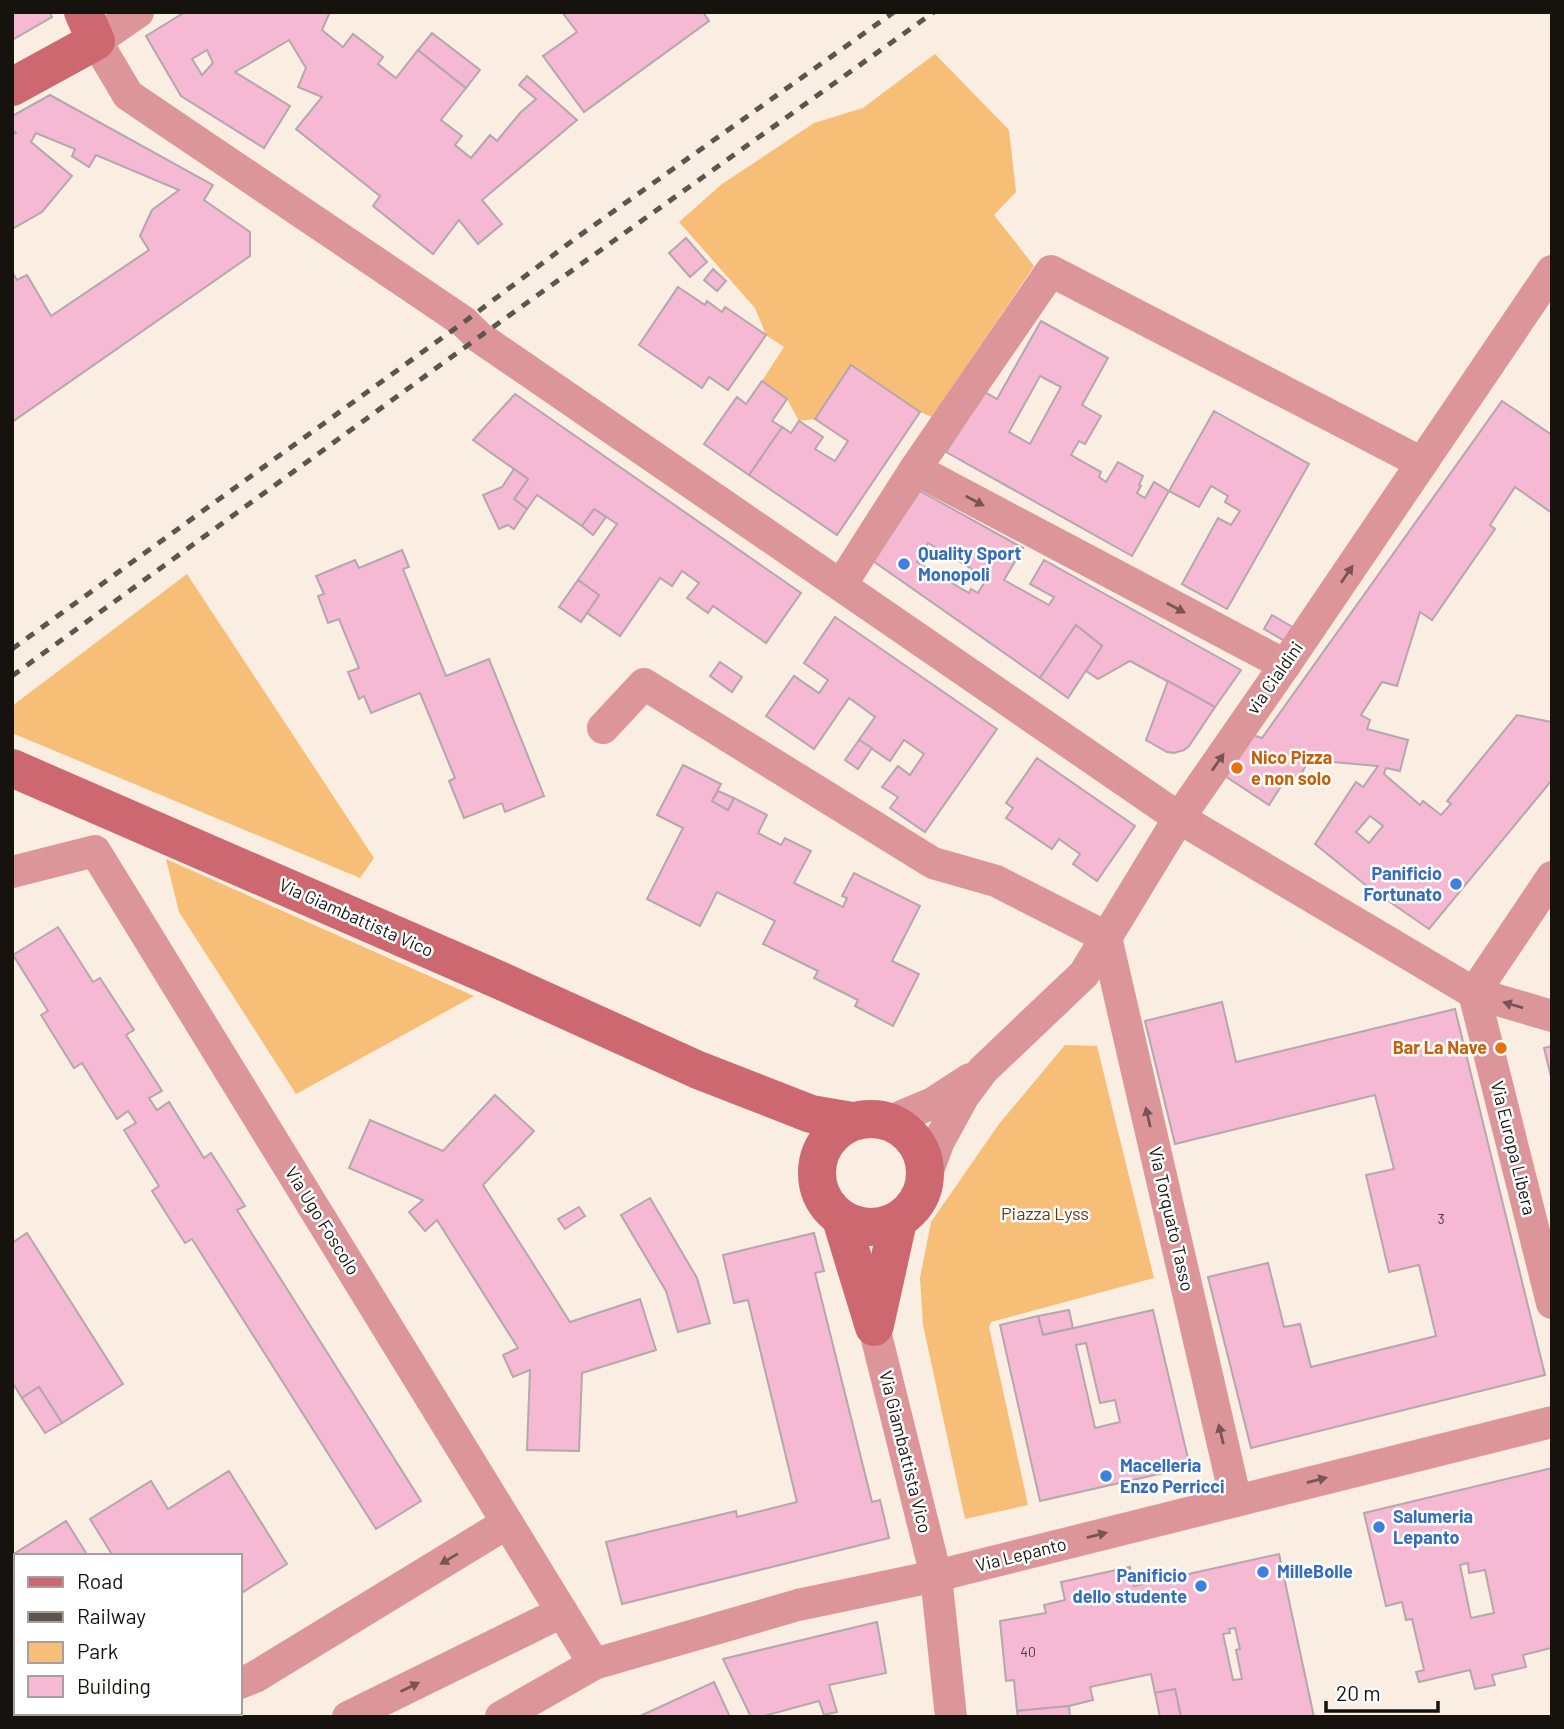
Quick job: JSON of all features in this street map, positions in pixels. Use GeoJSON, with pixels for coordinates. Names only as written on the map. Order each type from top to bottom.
{"type":"FeatureCollection","features":[{"type":"Feature","properties":{"kind":"street"},"geometry":{"type":"LineString","coordinates":[[12,87],[90,27],[138,12]]}},
{"type":"Feature","properties":{"kind":"street"},"geometry":{"type":"LineString","coordinates":[[90,27],[128,95],[464,322],[479,337],[1179,818],[1474,993],[1552,1016]]}},
{"type":"Feature","properties":{"kind":"street"},"geometry":{"type":"LineString","coordinates":[[841,585],[915,469],[1051,271],[1422,463]]}},
{"type":"Feature","properties":{"kind":"street","name":"via Cialdini"},"geometry":{"type":"LineString","coordinates":[[926,1176],[939,1140],[963,1097],[983,1070],[1084,974],[1179,818],[1552,271]]}},
{"type":"Feature","properties":{"kind":"street"},"geometry":{"type":"LineString","coordinates":[[915,469],[1285,665]]}},
{"type":"Feature","properties":{"kind":"street"},"geometry":{"type":"LineString","coordinates":[[603,728],[644,684],[933,863],[996,881],[1106,937]]}},
{"type":"Feature","properties":{"kind":"street","name":"Via Giambattista Vico"},"geometry":{"type":"LineString","coordinates":[[12,768],[499,980],[698,1070],[811,1114],[852,1121]]}},
{"type":"Feature","properties":{"kind":"street","name":"Via Ugo Foscolo"},"geometry":{"type":"LineString","coordinates":[[12,872],[95,851],[594,1664]]}},
{"type":"Feature","properties":{"kind":"street"},"geometry":{"type":"LineString","coordinates":[[1474,993],[1552,877]]}},
{"type":"Feature","properties":{"kind":"street","name":"Via Torquato Tasso"},"geometry":{"type":"LineString","coordinates":[[1106,937],[1236,1501]]}},
{"type":"Feature","properties":{"kind":"street","name":"Via Europa Libera"},"geometry":{"type":"LineString","coordinates":[[1474,993],[1552,1303]]}},
{"type":"Feature","properties":{"kind":"street","name":"Via Giambattista Vico"},"geometry":{"type":"LineString","coordinates":[[698,1070],[746,1100],[789,1132],[817,1166]]}},
{"type":"Feature","properties":{"kind":"street","name":"via Cialdini"},"geometry":{"type":"LineString","coordinates":[[890,1121],[933,1103],[983,1070]]}},
{"type":"Feature","properties":{"kind":"street"},"geometry":{"type":"LineString","coordinates":[[871,1118],[890,1121],[908,1131],[920,1147],[926,1176],[922,1194],[913,1209],[898,1221],[883,1227],[863,1227],[841,1219],[827,1205],[818,1185],[817,1166],[822,1147],[834,1133],[852,1121],[871,1118]]}},
{"type":"Feature","properties":{"kind":"street","name":"Via Giambattista Vico"},"geometry":{"type":"LineString","coordinates":[[841,1219],[874,1327],[936,1576],[951,1717]]}},
{"type":"Feature","properties":{"kind":"street","name":"Via Giambattista Vico"},"geometry":{"type":"LineString","coordinates":[[874,1327],[898,1221]]}},
{"type":"Feature","properties":{"kind":"street","name":"Via Lepanto"},"geometry":{"type":"LineString","coordinates":[[501,1717],[594,1664],[798,1605],[936,1576],[1552,1422]]}},
{"type":"Feature","properties":{"kind":"street"},"geometry":{"type":"LineString","coordinates":[[242,1682],[256,1677],[507,1523]]}},
{"type":"Feature","properties":{"kind":"street"},"geometry":{"type":"LineString","coordinates":[[348,1717],[562,1612]]}},
{"type":"Feature","properties":{"kind":"green space"},"geometry":{"type":"Polygon","coordinates":[[[935,54],[1009,130],[1016,192],[994,215],[1034,266],[932,417],[920,412],[851,366],[815,419],[799,421],[787,399],[762,381],[784,347],[766,335],[755,308],[679,222],[722,184],[814,123],[863,108],[935,54]]]}},
{"type":"Feature","properties":{"kind":"green space"},"geometry":{"type":"Polygon","coordinates":[[[187,574],[374,858],[360,878],[12,733],[12,706],[187,574]]]}},
{"type":"Feature","properties":{"kind":"green space"},"geometry":{"type":"Polygon","coordinates":[[[166,859],[474,996],[296,1094],[179,912],[166,859]]]}},
{"type":"Feature","properties":{"kind":"green space","name":"Piazza Lyss"},"geometry":{"type":"Polygon","coordinates":[[[1065,1045],[1097,1046],[1154,1278],[991,1322],[989,1327],[1028,1505],[965,1519],[923,1325],[920,1278],[931,1222],[999,1124],[1065,1045]]]}},
{"type":"Feature","properties":{"kind":"building"},"geometry":{"type":"Polygon","coordinates":[[[12,12],[50,12],[52,17],[12,40],[12,12]]]}},
{"type":"Feature","properties":{"kind":"building"},"geometry":{"type":"Polygon","coordinates":[[[185,12],[330,12],[322,30],[343,47],[353,34],[383,57],[378,64],[396,78],[418,50],[466,88],[441,120],[462,136],[455,145],[471,158],[490,135],[497,141],[520,113],[536,99],[519,85],[527,76],[577,120],[482,200],[502,224],[478,244],[459,220],[433,254],[373,206],[380,196],[296,129],[322,97],[298,87],[306,68],[289,40],[235,72],[290,106],[264,148],[181,96],[146,36],[185,12]],[[207,50],[192,59],[202,75],[213,63],[207,50]]]}},
{"type":"Feature","properties":{"kind":"building"},"geometry":{"type":"Polygon","coordinates":[[[562,12],[703,12],[709,21],[584,112],[543,56],[577,32],[562,12]]]}},
{"type":"Feature","properties":{"kind":"building"},"geometry":{"type":"Polygon","coordinates":[[[432,33],[480,70],[466,88],[418,50],[432,33]]]}},
{"type":"Feature","properties":{"kind":"building"},"geometry":{"type":"Polygon","coordinates":[[[50,95],[213,185],[204,200],[250,232],[250,256],[12,422],[12,272],[17,280],[27,275],[51,316],[149,250],[140,236],[152,210],[179,190],[96,155],[89,167],[72,156],[75,149],[36,133],[31,142],[72,176],[42,212],[12,229],[12,135],[16,133],[12,129],[12,116],[50,95]]]}},
{"type":"Feature","properties":{"kind":"building"},"geometry":{"type":"Polygon","coordinates":[[[686,238],[707,262],[690,277],[669,253],[686,238]]]}},
{"type":"Feature","properties":{"kind":"building"},"geometry":{"type":"Polygon","coordinates":[[[713,269],[726,281],[717,291],[704,280],[713,269]]]}},
{"type":"Feature","properties":{"kind":"building"},"geometry":{"type":"Polygon","coordinates":[[[678,287],[705,305],[707,301],[722,312],[725,307],[766,335],[728,390],[709,377],[702,388],[639,345],[678,287]]]}},
{"type":"Feature","properties":{"kind":"building"},"geometry":{"type":"Polygon","coordinates":[[[1041,321],[1108,358],[1082,405],[1101,416],[1085,444],[1079,441],[1071,455],[1101,472],[1099,477],[1106,482],[1118,462],[1143,476],[1137,493],[1145,498],[1154,482],[1169,491],[1132,556],[946,452],[985,392],[997,399],[1041,321]],[[1040,376],[1009,432],[1030,444],[1061,387],[1040,376]]]}},
{"type":"Feature","properties":{"kind":"building"},"geometry":{"type":"Polygon","coordinates":[[[851,365],[920,412],[837,535],[749,475],[782,427],[791,433],[799,421],[823,437],[815,449],[835,461],[848,441],[815,419],[851,365]]]}},
{"type":"Feature","properties":{"kind":"building"},"geometry":{"type":"Polygon","coordinates":[[[762,381],[787,399],[772,421],[782,427],[749,475],[704,444],[737,397],[746,404],[762,381]]]}},
{"type":"Feature","properties":{"kind":"building"},"geometry":{"type":"Polygon","coordinates":[[[515,394],[801,593],[766,643],[713,606],[708,613],[687,598],[699,583],[682,571],[672,586],[660,578],[620,636],[587,613],[599,595],[578,580],[617,524],[594,509],[582,526],[537,495],[527,509],[514,499],[528,479],[473,440],[515,394]]]}},
{"type":"Feature","properties":{"kind":"building"},"geometry":{"type":"Polygon","coordinates":[[[1502,401],[1552,435],[1552,513],[1515,487],[1490,525],[1495,529],[1432,620],[1420,612],[1397,686],[1382,682],[1361,715],[1370,720],[1367,729],[1408,740],[1400,771],[1386,768],[1384,774],[1420,805],[1423,801],[1441,815],[1451,804],[1447,801],[1517,715],[1552,722],[1552,780],[1429,929],[1368,887],[1315,844],[1356,782],[1363,787],[1378,766],[1309,760],[1299,778],[1289,774],[1269,805],[1219,772],[1250,734],[1262,738],[1502,401]],[[1370,816],[1356,832],[1369,843],[1383,826],[1370,816]]]}},
{"type":"Feature","properties":{"kind":"building"},"geometry":{"type":"Polygon","coordinates":[[[1214,411],[1309,464],[1227,609],[1182,584],[1218,518],[1231,525],[1240,511],[1225,502],[1228,496],[1211,486],[1199,507],[1169,491],[1214,411]]]}},
{"type":"Feature","properties":{"kind":"building"},"geometry":{"type":"Polygon","coordinates":[[[514,469],[528,479],[514,499],[527,509],[514,529],[508,525],[499,529],[483,495],[502,487],[514,469]]]}},
{"type":"Feature","properties":{"kind":"building"},"geometry":{"type":"Polygon","coordinates":[[[920,491],[1023,548],[1004,580],[1049,605],[1054,597],[1030,584],[1044,560],[1241,670],[1215,707],[1130,661],[1098,679],[1086,671],[1102,646],[1076,625],[1040,678],[873,561],[920,491]],[[928,543],[917,562],[969,593],[971,589],[978,593],[987,578],[928,543]]]}},
{"type":"Feature","properties":{"kind":"building"},"geometry":{"type":"Polygon","coordinates":[[[594,509],[606,517],[593,535],[582,526],[594,509]]]}},
{"type":"Feature","properties":{"kind":"building"},"geometry":{"type":"Polygon","coordinates":[[[402,550],[409,567],[403,569],[446,676],[489,659],[544,796],[505,812],[502,803],[464,818],[449,781],[455,778],[420,693],[371,713],[364,696],[359,699],[348,672],[359,668],[339,619],[328,623],[318,596],[324,594],[316,576],[355,560],[359,568],[402,550]]]}},
{"type":"Feature","properties":{"kind":"building"},"geometry":{"type":"Polygon","coordinates":[[[578,580],[599,595],[581,622],[559,607],[578,580]]]}},
{"type":"Feature","properties":{"kind":"building"},"geometry":{"type":"Polygon","coordinates":[[[1272,615],[1296,629],[1288,643],[1264,629],[1272,615]]]}},
{"type":"Feature","properties":{"kind":"building"},"geometry":{"type":"Polygon","coordinates":[[[835,617],[997,729],[925,832],[890,808],[898,797],[882,787],[898,766],[910,775],[924,754],[904,740],[890,761],[859,740],[875,717],[849,698],[814,749],[766,716],[794,676],[819,693],[828,680],[804,663],[835,617]]]}},
{"type":"Feature","properties":{"kind":"building"},"geometry":{"type":"Polygon","coordinates":[[[1076,625],[1102,646],[1068,698],[1040,678],[1076,625]]]}},
{"type":"Feature","properties":{"kind":"building"},"geometry":{"type":"Polygon","coordinates":[[[720,662],[742,677],[732,692],[710,676],[720,662]]]}},
{"type":"Feature","properties":{"kind":"building"},"geometry":{"type":"Polygon","coordinates":[[[1168,681],[1215,707],[1189,746],[1174,753],[1146,740],[1168,681]]]}},
{"type":"Feature","properties":{"kind":"building"},"geometry":{"type":"Polygon","coordinates":[[[859,740],[872,748],[858,769],[845,760],[859,740]]]}},
{"type":"Feature","properties":{"kind":"building"},"geometry":{"type":"Polygon","coordinates":[[[1037,758],[1135,826],[1097,881],[1073,864],[1080,854],[1059,839],[1052,849],[1006,818],[1013,808],[1006,803],[1037,758]]]}},
{"type":"Feature","properties":{"kind":"building"},"geometry":{"type":"Polygon","coordinates":[[[683,765],[721,784],[712,801],[728,810],[734,798],[767,815],[758,833],[781,845],[785,838],[811,851],[794,883],[843,907],[847,898],[842,896],[854,873],[920,906],[892,961],[919,974],[893,1026],[855,1006],[858,1000],[814,978],[818,971],[763,944],[775,921],[717,892],[700,926],[647,899],[683,828],[657,815],[683,765]]]}},
{"type":"Feature","properties":{"kind":"building"},"geometry":{"type":"Polygon","coordinates":[[[718,791],[734,798],[728,810],[712,801],[718,791]]]}},
{"type":"Feature","properties":{"kind":"building"},"geometry":{"type":"Polygon","coordinates":[[[58,927],[93,982],[100,978],[134,1030],[126,1035],[162,1091],[149,1098],[157,1110],[169,1102],[204,1158],[211,1153],[245,1206],[237,1210],[421,1501],[376,1529],[192,1239],[185,1243],[152,1191],[159,1186],[124,1130],[136,1123],[128,1111],[117,1119],[82,1063],[74,1068],[41,1015],[48,1011],[13,955],[58,927]]]}},
{"type":"Feature","properties":{"kind":"building"},"geometry":{"type":"Polygon","coordinates":[[[1222,1002],[1236,1062],[1455,1009],[1545,1375],[1251,1448],[1208,1277],[1268,1263],[1284,1327],[1300,1324],[1311,1367],[1436,1336],[1419,1265],[1389,1272],[1366,1175],[1394,1169],[1375,1095],[1175,1144],[1145,1021],[1222,1002]]]}},
{"type":"Feature","properties":{"kind":"building"},"geometry":{"type":"Polygon","coordinates":[[[1552,1046],[1552,1081],[1544,1048],[1552,1046]]]}},
{"type":"Feature","properties":{"kind":"building"},"geometry":{"type":"Polygon","coordinates":[[[495,1095],[534,1131],[483,1185],[570,1322],[640,1299],[656,1350],[582,1373],[579,1451],[527,1450],[530,1370],[513,1377],[503,1355],[518,1348],[437,1220],[425,1231],[409,1212],[423,1200],[349,1168],[370,1120],[443,1151],[495,1095]]]}},
{"type":"Feature","properties":{"kind":"building"},"geometry":{"type":"Polygon","coordinates":[[[650,1198],[697,1278],[710,1323],[678,1332],[666,1291],[621,1215],[650,1198]]]}},
{"type":"Feature","properties":{"kind":"building"},"geometry":{"type":"Polygon","coordinates":[[[579,1207],[585,1216],[565,1229],[558,1219],[579,1207]]]}},
{"type":"Feature","properties":{"kind":"building"},"geometry":{"type":"Polygon","coordinates":[[[27,1233],[123,1384],[62,1423],[39,1387],[22,1398],[12,1382],[12,1243],[27,1233]]]}},
{"type":"Feature","properties":{"kind":"building"},"geometry":{"type":"Polygon","coordinates":[[[814,1233],[824,1271],[815,1273],[872,1502],[880,1500],[889,1538],[622,1604],[606,1542],[736,1511],[737,1517],[797,1502],[748,1300],[734,1303],[723,1255],[814,1233]]]}},
{"type":"Feature","properties":{"kind":"building"},"geometry":{"type":"Polygon","coordinates":[[[1069,1310],[1073,1328],[1043,1335],[1038,1316],[1069,1310]]]}},
{"type":"Feature","properties":{"kind":"building"},"geometry":{"type":"Polygon","coordinates":[[[1153,1310],[1190,1467],[1040,1501],[1000,1325],[1038,1316],[1043,1335],[1153,1310]],[[1086,1343],[1076,1345],[1095,1428],[1120,1422],[1115,1400],[1100,1403],[1086,1343]]]}},
{"type":"Feature","properties":{"kind":"building"},"geometry":{"type":"Polygon","coordinates":[[[39,1387],[62,1423],[45,1433],[22,1398],[39,1387]]]}},
{"type":"Feature","properties":{"kind":"building"},"geometry":{"type":"Polygon","coordinates":[[[1552,1468],[1552,1651],[1551,1648],[1523,1655],[1526,1667],[1492,1675],[1495,1685],[1475,1689],[1470,1670],[1419,1682],[1416,1672],[1424,1670],[1412,1619],[1406,1620],[1402,1602],[1386,1606],[1364,1513],[1552,1468]],[[1468,1563],[1460,1565],[1471,1618],[1494,1613],[1485,1570],[1469,1573],[1468,1563]]]}},
{"type":"Feature","properties":{"kind":"building"},"geometry":{"type":"Polygon","coordinates":[[[229,1471],[287,1564],[242,1593],[242,1554],[112,1554],[90,1519],[151,1481],[168,1509],[229,1471]]]}},
{"type":"Feature","properties":{"kind":"building"},"geometry":{"type":"Polygon","coordinates":[[[66,1521],[87,1554],[14,1554],[12,1661],[12,1555],[66,1521]]]}},
{"type":"Feature","properties":{"kind":"building"},"geometry":{"type":"Polygon","coordinates":[[[1279,1554],[1314,1717],[1181,1717],[1175,1689],[1155,1693],[1151,1674],[1090,1687],[1093,1700],[1069,1706],[1017,1711],[1014,1680],[1006,1681],[1000,1621],[1046,1613],[1044,1605],[1065,1600],[1061,1582],[1130,1567],[1134,1586],[1279,1554]],[[1235,1628],[1229,1629],[1230,1633],[1223,1634],[1233,1680],[1242,1679],[1236,1650],[1240,1649],[1235,1628]]]}},
{"type":"Feature","properties":{"kind":"building"},"geometry":{"type":"Polygon","coordinates":[[[877,1622],[886,1673],[829,1685],[837,1712],[824,1715],[819,1701],[751,1717],[723,1659],[877,1622]]]}},
{"type":"Feature","properties":{"kind":"building"},"geometry":{"type":"Polygon","coordinates":[[[714,1682],[730,1717],[638,1717],[714,1682]]]}},
{"type":"Feature","properties":{"kind":"building"},"geometry":{"type":"Polygon","coordinates":[[[1175,1689],[1181,1717],[1160,1717],[1155,1693],[1175,1689]]]}},
{"type":"Feature","properties":{"kind":"building"},"geometry":{"type":"Polygon","coordinates":[[[1069,1706],[1070,1717],[1018,1717],[1017,1711],[1069,1706]]]}},
{"type":"Feature","properties":{"kind":"railway"},"geometry":{"type":"LineString","coordinates":[[12,649],[576,238],[894,12]]}},
{"type":"Feature","properties":{"kind":"railway"},"geometry":{"type":"LineString","coordinates":[[12,676],[479,337],[934,12]]}},
{"type":"Feature","properties":{"kind":"place","name":"Quality Sport Monopoli"},"geometry":{"type":"Point","coordinates":[904,564]}},
{"type":"Feature","properties":{"kind":"place","name":"Nico Pizza e non solo"},"geometry":{"type":"Point","coordinates":[1237,768]}},
{"type":"Feature","properties":{"kind":"place","name":"Panificio Fortunato"},"geometry":{"type":"Point","coordinates":[1456,884]}},
{"type":"Feature","properties":{"kind":"place","name":"Bar La Nave"},"geometry":{"type":"Point","coordinates":[1501,1048]}},
{"type":"Feature","properties":{"kind":"place","name":"Macelleria Enzo Perricci"},"geometry":{"type":"Point","coordinates":[1106,1476]}},
{"type":"Feature","properties":{"kind":"place","name":"Salumeria Lepanto"},"geometry":{"type":"Point","coordinates":[1379,1527]}},
{"type":"Feature","properties":{"kind":"place","name":"MilleBolle"},"geometry":{"type":"Point","coordinates":[1263,1572]}},
{"type":"Feature","properties":{"kind":"place","name":"Panificio dello studente"},"geometry":{"type":"Point","coordinates":[1201,1586]}}]}
